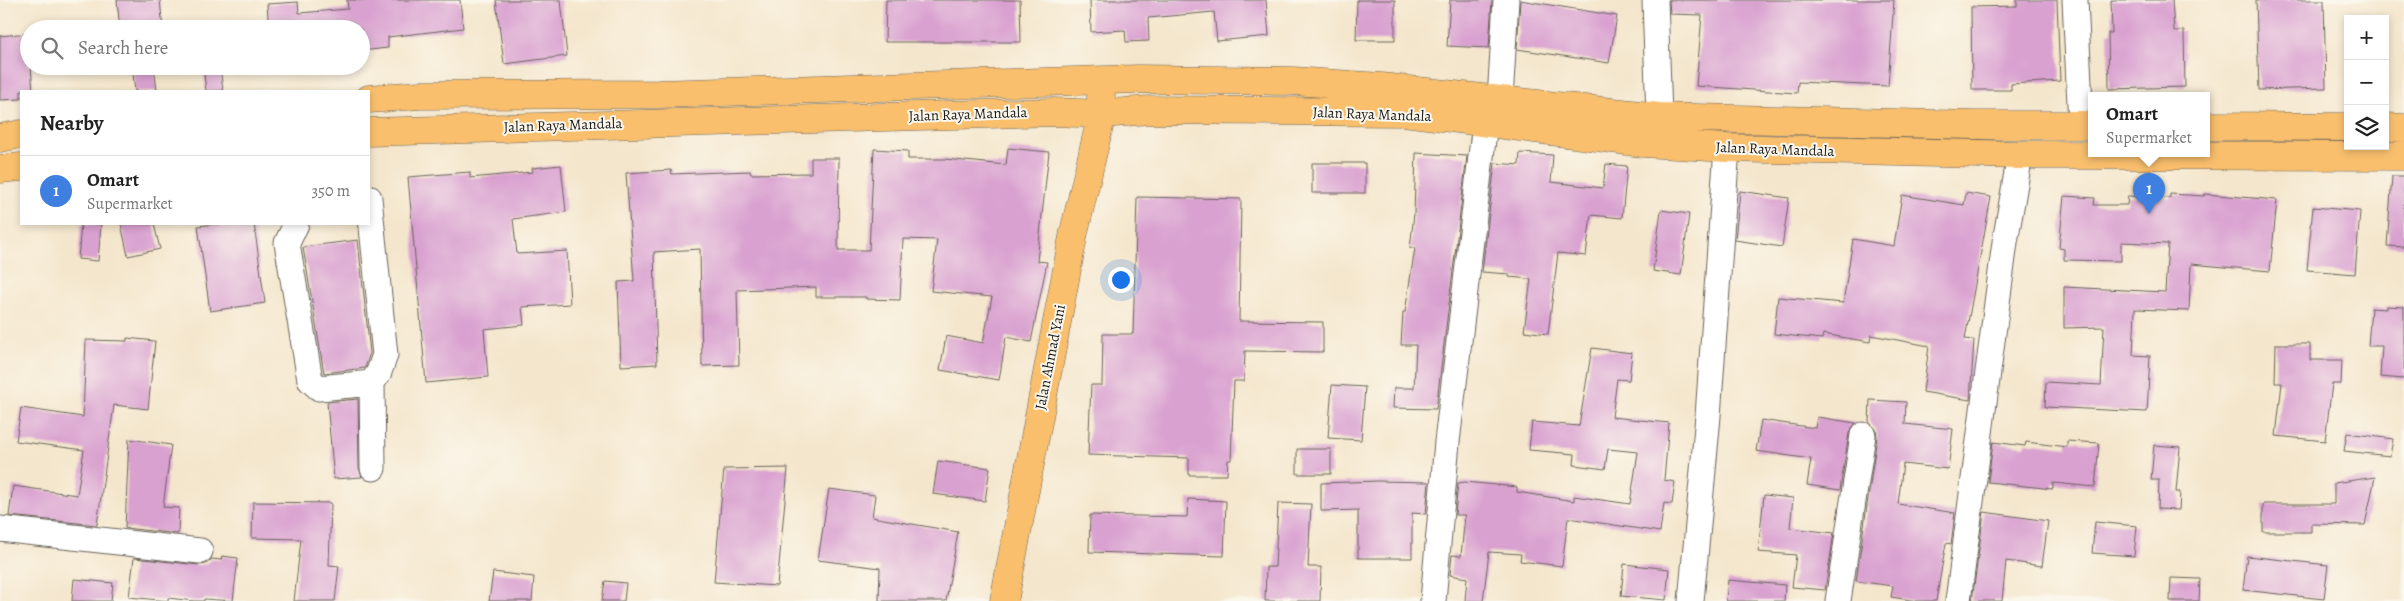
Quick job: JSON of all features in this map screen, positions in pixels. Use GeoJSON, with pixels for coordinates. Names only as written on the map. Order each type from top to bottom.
{"type":"FeatureCollection","features":[{"type":"Feature","properties":{"kind":"highway","name":"Jalan Raya Mandala"},"geometry":{"type":"LineString","coordinates":[[370,99],[420,95],[658,94],[1101,81],[1293,81],[1381,87],[1659,117],[1975,125],[2086,125]]}},
{"type":"Feature","properties":{"kind":"highway","name":"Jalan Ahmad Yani"},"geometry":{"type":"LineString","coordinates":[[1004,601],[1074,232],[1102,114],[1101,81]]}},
{"type":"Feature","properties":{"kind":"highway"},"geometry":{"type":"LineString","coordinates":[[418,130],[420,95]]}},
{"type":"Feature","properties":{"kind":"highway","name":"Jalan Raya Mandala"},"geometry":{"type":"LineString","coordinates":[[370,132],[1054,112],[1102,114],[1149,110],[1404,112],[1643,143],[1727,148],[2020,156],[2088,156]]}},
{"type":"Feature","properties":{"kind":"highway"},"geometry":{"type":"LineString","coordinates":[[1972,154],[1975,125]]}},
{"type":"Feature","properties":{"kind":"highway"},"geometry":{"type":"LineString","coordinates":[[2210,126],[2344,127]]}},
{"type":"Feature","properties":{"kind":"highway"},"geometry":{"type":"LineString","coordinates":[[2389,127],[2404,128]]}},
{"type":"Feature","properties":{"kind":"highway"},"geometry":{"type":"LineString","coordinates":[[0,138],[20,134]]}},
{"type":"Feature","properties":{"kind":"highway","name":"Jalan Raya Mandala"},"geometry":{"type":"LineString","coordinates":[[2210,156],[2404,156]]}},
{"type":"Feature","properties":{"kind":"highway"},"geometry":{"type":"LineString","coordinates":[[0,169],[20,167]]}},
{"type":"Feature","properties":{"kind":"street"},"geometry":{"type":"LineString","coordinates":[[1500,100],[1506,0]]}},
{"type":"Feature","properties":{"kind":"street"},"geometry":{"type":"LineString","coordinates":[[1655,0],[1659,117]]}},
{"type":"Feature","properties":{"kind":"street"},"geometry":{"type":"LineString","coordinates":[[2075,0],[2086,125]]}},
{"type":"Feature","properties":{"kind":"street"},"geometry":{"type":"LineString","coordinates":[[1433,601],[1448,432],[1485,122]]}},
{"type":"Feature","properties":{"kind":"street"},"geometry":{"type":"LineString","coordinates":[[1691,601],[1708,416],[1727,148]]}},
{"type":"Feature","properties":{"kind":"street"},"geometry":{"type":"LineString","coordinates":[[1958,601],[2005,242],[2020,156]]}},
{"type":"Feature","properties":{"kind":"street"},"geometry":{"type":"LineString","coordinates":[[370,208],[385,355],[379,372],[372,383],[373,468]]}},
{"type":"Feature","properties":{"kind":"street"},"geometry":{"type":"LineString","coordinates":[[296,225],[287,243],[310,380],[319,388],[372,383]]}},
{"type":"Feature","properties":{"kind":"street"},"geometry":{"type":"LineString","coordinates":[[1838,601],[1863,435]]}},
{"type":"Feature","properties":{"kind":"street"},"geometry":{"type":"LineString","coordinates":[[0,529],[200,551]]}},
{"type":"Feature","properties":{"kind":"building"},"geometry":{"type":"Polygon","coordinates":[[[117,0],[160,0],[162,20],[119,20],[117,0]]]}},
{"type":"Feature","properties":{"kind":"building"},"geometry":{"type":"Polygon","coordinates":[[[347,0],[460,0],[463,28],[388,37],[388,48],[370,50],[370,20],[268,20],[267,4],[298,2],[299,13],[348,9],[347,0]]]}},
{"type":"Feature","properties":{"kind":"building"},"geometry":{"type":"Polygon","coordinates":[[[496,0],[561,0],[567,56],[504,64],[496,0]]]}},
{"type":"Feature","properties":{"kind":"building"},"geometry":{"type":"Polygon","coordinates":[[[886,0],[1020,0],[1021,42],[885,42],[886,0]]]}},
{"type":"Feature","properties":{"kind":"building"},"geometry":{"type":"Polygon","coordinates":[[[1090,0],[1266,0],[1269,36],[1217,41],[1214,12],[1148,18],[1149,41],[1126,42],[1125,30],[1091,32],[1090,0]]]}},
{"type":"Feature","properties":{"kind":"building"},"geometry":{"type":"Polygon","coordinates":[[[1357,0],[1395,0],[1395,40],[1356,40],[1357,0]]]}},
{"type":"Feature","properties":{"kind":"building"},"geometry":{"type":"Polygon","coordinates":[[[1450,0],[1492,0],[1489,48],[1447,46],[1450,0]]]}},
{"type":"Feature","properties":{"kind":"building"},"geometry":{"type":"Polygon","coordinates":[[[1520,0],[1617,16],[1609,63],[1517,49],[1520,0]]]}},
{"type":"Feature","properties":{"kind":"building"},"geometry":{"type":"Polygon","coordinates":[[[1669,0],[1894,0],[1888,86],[1798,82],[1797,93],[1696,86],[1702,15],[1670,14],[1669,0]]]}},
{"type":"Feature","properties":{"kind":"building"},"geometry":{"type":"Polygon","coordinates":[[[2017,0],[2057,0],[2060,81],[2011,84],[2011,90],[1972,90],[1971,7],[2017,6],[2017,0]]]}},
{"type":"Feature","properties":{"kind":"building"},"geometry":{"type":"Polygon","coordinates":[[[2111,0],[2172,0],[2174,31],[2184,31],[2185,87],[2109,89],[2108,33],[2112,33],[2111,0]]]}},
{"type":"Feature","properties":{"kind":"building"},"geometry":{"type":"Polygon","coordinates":[[[2256,0],[2324,0],[2326,88],[2259,90],[2256,0]]]}},
{"type":"Feature","properties":{"kind":"building"},"geometry":{"type":"Polygon","coordinates":[[[20,34],[20,75],[32,75],[33,90],[20,90],[20,99],[0,100],[0,36],[20,34]]]}},
{"type":"Feature","properties":{"kind":"building"},"geometry":{"type":"Polygon","coordinates":[[[133,75],[155,75],[157,90],[135,90],[133,75]]]}},
{"type":"Feature","properties":{"kind":"building"},"geometry":{"type":"Polygon","coordinates":[[[204,75],[221,75],[223,90],[206,90],[204,75]]]}},
{"type":"Feature","properties":{"kind":"building"},"geometry":{"type":"Polygon","coordinates":[[[1008,148],[1049,152],[1037,261],[1047,262],[1031,342],[1006,337],[999,380],[940,370],[946,336],[983,343],[992,297],[931,291],[937,240],[903,239],[900,300],[866,299],[866,297],[816,297],[816,287],[737,290],[739,365],[702,366],[700,249],[654,252],[657,364],[621,366],[618,282],[634,281],[626,173],[671,170],[672,174],[750,171],[751,174],[811,173],[811,158],[839,158],[838,250],[869,250],[874,149],[908,151],[908,159],[945,159],[1006,165],[1008,148]]]}},
{"type":"Feature","properties":{"kind":"building"},"geometry":{"type":"Polygon","coordinates":[[[1416,153],[1467,156],[1436,409],[1393,408],[1394,388],[1414,388],[1416,345],[1401,345],[1403,312],[1405,312],[1415,248],[1410,248],[1414,214],[1416,153]]]}},
{"type":"Feature","properties":{"kind":"building"},"geometry":{"type":"Polygon","coordinates":[[[1520,153],[1553,155],[1551,182],[1603,188],[1606,164],[1627,166],[1622,218],[1591,215],[1586,256],[1558,253],[1548,334],[1524,331],[1531,279],[1509,277],[1509,274],[1482,272],[1495,163],[1519,165],[1520,153]]]}},
{"type":"Feature","properties":{"kind":"building"},"geometry":{"type":"Polygon","coordinates":[[[1312,163],[1365,163],[1365,193],[1312,193],[1312,163]]]}},
{"type":"Feature","properties":{"kind":"building"},"geometry":{"type":"Polygon","coordinates":[[[561,165],[566,212],[513,219],[517,254],[567,251],[570,304],[522,307],[524,325],[484,329],[488,377],[426,383],[408,177],[470,172],[470,178],[533,172],[532,168],[561,165]]]}},
{"type":"Feature","properties":{"kind":"building"},"geometry":{"type":"Polygon","coordinates":[[[2392,176],[2404,176],[2404,247],[2387,246],[2392,176]]]}},
{"type":"Feature","properties":{"kind":"building"},"geometry":{"type":"Polygon","coordinates":[[[1740,191],[1789,198],[1782,247],[1735,240],[1740,191]]]}},
{"type":"Feature","properties":{"kind":"building"},"geometry":{"type":"Polygon","coordinates":[[[1966,193],[1991,197],[1965,339],[1974,340],[1970,400],[1923,392],[1929,346],[1871,335],[1870,342],[1823,334],[1822,339],[1774,334],[1778,297],[1843,303],[1853,239],[1894,246],[1902,195],[1964,205],[1966,193]]]}},
{"type":"Feature","properties":{"kind":"building"},"geometry":{"type":"Polygon","coordinates":[[[2170,194],[2204,196],[2205,194],[2277,200],[2270,271],[2191,264],[2189,311],[2135,309],[2133,355],[2150,356],[2147,412],[2045,407],[2046,382],[2101,385],[2104,327],[2064,328],[2064,287],[2165,292],[2168,244],[2121,242],[2121,261],[2064,260],[2064,249],[2059,248],[2064,196],[2095,198],[2094,205],[2127,205],[2128,196],[2170,198],[2170,194]]]}},
{"type":"Feature","properties":{"kind":"building"},"geometry":{"type":"Polygon","coordinates":[[[1137,197],[1241,199],[1239,321],[1323,322],[1323,352],[1245,351],[1244,381],[1234,381],[1231,460],[1228,460],[1227,475],[1189,475],[1189,458],[1088,455],[1091,385],[1102,385],[1103,334],[1133,334],[1137,197]]]}},
{"type":"Feature","properties":{"kind":"building"},"geometry":{"type":"Polygon","coordinates":[[[2313,207],[2360,211],[2355,274],[2307,270],[2313,207]]]}},
{"type":"Feature","properties":{"kind":"building"},"geometry":{"type":"Polygon","coordinates":[[[1661,210],[1689,214],[1681,275],[1653,271],[1661,210]]]}},
{"type":"Feature","properties":{"kind":"building"},"geometry":{"type":"Polygon","coordinates":[[[81,225],[101,225],[98,261],[78,259],[81,225]]]}},
{"type":"Feature","properties":{"kind":"building"},"geometry":{"type":"Polygon","coordinates":[[[121,225],[154,225],[160,249],[128,256],[121,225]]]}},
{"type":"Feature","properties":{"kind":"building"},"geometry":{"type":"Polygon","coordinates":[[[254,225],[265,303],[210,311],[198,226],[254,225]]]}},
{"type":"Feature","properties":{"kind":"building"},"geometry":{"type":"Polygon","coordinates":[[[358,240],[370,353],[365,368],[324,373],[303,247],[358,240]]]}},
{"type":"Feature","properties":{"kind":"building"},"geometry":{"type":"Polygon","coordinates":[[[2386,306],[2404,307],[2404,379],[2380,377],[2382,346],[2368,346],[2371,308],[2386,309],[2386,306]]]}},
{"type":"Feature","properties":{"kind":"building"},"geometry":{"type":"Polygon","coordinates":[[[127,338],[155,341],[148,409],[114,405],[97,525],[9,516],[13,486],[77,495],[84,450],[16,441],[21,408],[83,417],[86,340],[127,341],[127,338]]]}},
{"type":"Feature","properties":{"kind":"building"},"geometry":{"type":"Polygon","coordinates":[[[2276,344],[2310,344],[2310,360],[2342,360],[2341,384],[2332,384],[2325,441],[2276,436],[2282,383],[2275,383],[2276,344]]]}},
{"type":"Feature","properties":{"kind":"building"},"geometry":{"type":"Polygon","coordinates":[[[1592,348],[1632,353],[1629,380],[1617,379],[1612,417],[1669,423],[1664,480],[1675,482],[1672,504],[1664,503],[1660,532],[1568,518],[1562,566],[1520,561],[1521,554],[1489,552],[1483,601],[1465,601],[1467,578],[1450,575],[1452,555],[1461,556],[1465,515],[1455,515],[1458,483],[1517,487],[1517,492],[1574,501],[1574,496],[1630,504],[1638,452],[1608,449],[1605,469],[1574,465],[1575,454],[1529,450],[1532,422],[1579,426],[1592,348]]]}},
{"type":"Feature","properties":{"kind":"building"},"geometry":{"type":"Polygon","coordinates":[[[1332,385],[1365,387],[1361,440],[1328,438],[1332,385]]]}},
{"type":"Feature","properties":{"kind":"building"},"geometry":{"type":"Polygon","coordinates":[[[358,399],[359,468],[362,477],[334,479],[327,402],[358,399]]]}},
{"type":"Feature","properties":{"kind":"building"},"geometry":{"type":"Polygon","coordinates":[[[1870,400],[1906,402],[1905,424],[1953,429],[1948,469],[1903,464],[1898,504],[1955,513],[1951,544],[1946,543],[1936,601],[1917,601],[1891,597],[1893,586],[1856,581],[1877,437],[1876,429],[1869,422],[1870,400]]]}},
{"type":"Feature","properties":{"kind":"building"},"geometry":{"type":"Polygon","coordinates":[[[1817,417],[1856,423],[1849,433],[1840,490],[1807,485],[1811,459],[1756,451],[1761,420],[1815,428],[1817,417]]]}},
{"type":"Feature","properties":{"kind":"building"},"geometry":{"type":"Polygon","coordinates":[[[2347,433],[2393,439],[2390,456],[2344,451],[2347,433]]]}},
{"type":"Feature","properties":{"kind":"building"},"geometry":{"type":"Polygon","coordinates":[[[129,439],[171,445],[163,507],[179,508],[178,534],[125,528],[129,439]]]}},
{"type":"Feature","properties":{"kind":"building"},"geometry":{"type":"Polygon","coordinates":[[[2067,441],[2099,443],[2095,487],[2053,483],[2053,489],[1988,482],[1993,442],[2025,446],[2026,442],[2067,447],[2067,441]]]}},
{"type":"Feature","properties":{"kind":"building"},"geometry":{"type":"Polygon","coordinates":[[[2154,445],[2180,447],[2176,492],[2180,492],[2179,510],[2158,509],[2159,480],[2151,480],[2154,445]]]}},
{"type":"Feature","properties":{"kind":"building"},"geometry":{"type":"Polygon","coordinates":[[[1297,449],[1331,449],[1331,474],[1297,474],[1297,449]]]}},
{"type":"Feature","properties":{"kind":"building"},"geometry":{"type":"Polygon","coordinates":[[[938,461],[990,468],[985,501],[933,494],[938,461]]]}},
{"type":"Feature","properties":{"kind":"building"},"geometry":{"type":"Polygon","coordinates":[[[788,468],[777,586],[714,582],[724,469],[788,468]]]}},
{"type":"Feature","properties":{"kind":"building"},"geometry":{"type":"Polygon","coordinates":[[[2375,477],[2365,525],[2311,524],[2311,532],[2263,532],[2263,504],[2334,504],[2334,483],[2375,477]]]}},
{"type":"Feature","properties":{"kind":"building"},"geometry":{"type":"Polygon","coordinates":[[[1429,482],[1426,514],[1412,513],[1412,558],[1358,558],[1358,510],[1321,511],[1321,483],[1429,482]]]}},
{"type":"Feature","properties":{"kind":"building"},"geometry":{"type":"Polygon","coordinates":[[[829,489],[875,495],[872,517],[958,532],[946,601],[879,601],[880,568],[818,560],[829,489]]]}},
{"type":"Feature","properties":{"kind":"building"},"geometry":{"type":"Polygon","coordinates":[[[1764,495],[1793,498],[1790,528],[1834,533],[1825,590],[1792,587],[1796,555],[1758,552],[1764,495]]]}},
{"type":"Feature","properties":{"kind":"building"},"geometry":{"type":"Polygon","coordinates":[[[1188,499],[1226,501],[1224,556],[1089,552],[1090,515],[1187,517],[1188,499]]]}},
{"type":"Feature","properties":{"kind":"building"},"geometry":{"type":"Polygon","coordinates":[[[253,502],[331,503],[329,565],[339,566],[335,601],[294,601],[301,539],[252,538],[253,502]]]}},
{"type":"Feature","properties":{"kind":"building"},"geometry":{"type":"Polygon","coordinates":[[[1278,503],[1311,504],[1308,567],[1321,567],[1320,601],[1265,601],[1266,567],[1275,567],[1278,503]]]}},
{"type":"Feature","properties":{"kind":"building"},"geometry":{"type":"Polygon","coordinates":[[[1984,512],[2048,521],[2042,566],[2006,561],[2002,601],[1972,601],[1984,512]]]}},
{"type":"Feature","properties":{"kind":"building"},"geometry":{"type":"Polygon","coordinates":[[[2095,522],[2137,526],[2134,556],[2092,553],[2095,522]]]}},
{"type":"Feature","properties":{"kind":"building"},"geometry":{"type":"Polygon","coordinates":[[[222,556],[238,558],[233,601],[204,599],[204,601],[194,601],[168,598],[168,601],[129,597],[134,558],[199,565],[206,564],[212,559],[221,560],[222,556]]]}},
{"type":"Feature","properties":{"kind":"building"},"geometry":{"type":"Polygon","coordinates":[[[2247,556],[2328,565],[2324,599],[2243,590],[2247,556]]]}},
{"type":"Feature","properties":{"kind":"building"},"geometry":{"type":"Polygon","coordinates":[[[1624,564],[1669,569],[1666,600],[1621,596],[1624,564]]]}},
{"type":"Feature","properties":{"kind":"building"},"geometry":{"type":"Polygon","coordinates":[[[493,572],[534,577],[532,601],[489,601],[493,572]]]}},
{"type":"Feature","properties":{"kind":"building"},"geometry":{"type":"Polygon","coordinates":[[[2171,578],[2200,579],[2199,601],[2170,601],[2171,578]]]}},
{"type":"Feature","properties":{"kind":"building"},"geometry":{"type":"Polygon","coordinates":[[[74,579],[113,583],[111,601],[72,601],[74,579]]]}},
{"type":"Feature","properties":{"kind":"building"},"geometry":{"type":"Polygon","coordinates":[[[1728,580],[1785,585],[1784,601],[1726,601],[1728,580]]]}},
{"type":"Feature","properties":{"kind":"building"},"geometry":{"type":"Polygon","coordinates":[[[605,581],[626,583],[624,601],[602,601],[605,581]]]}},
{"type":"Feature","properties":{"kind":"place","name":"Omart"},"geometry":{"type":"Point","coordinates":[2149,214]}}]}
